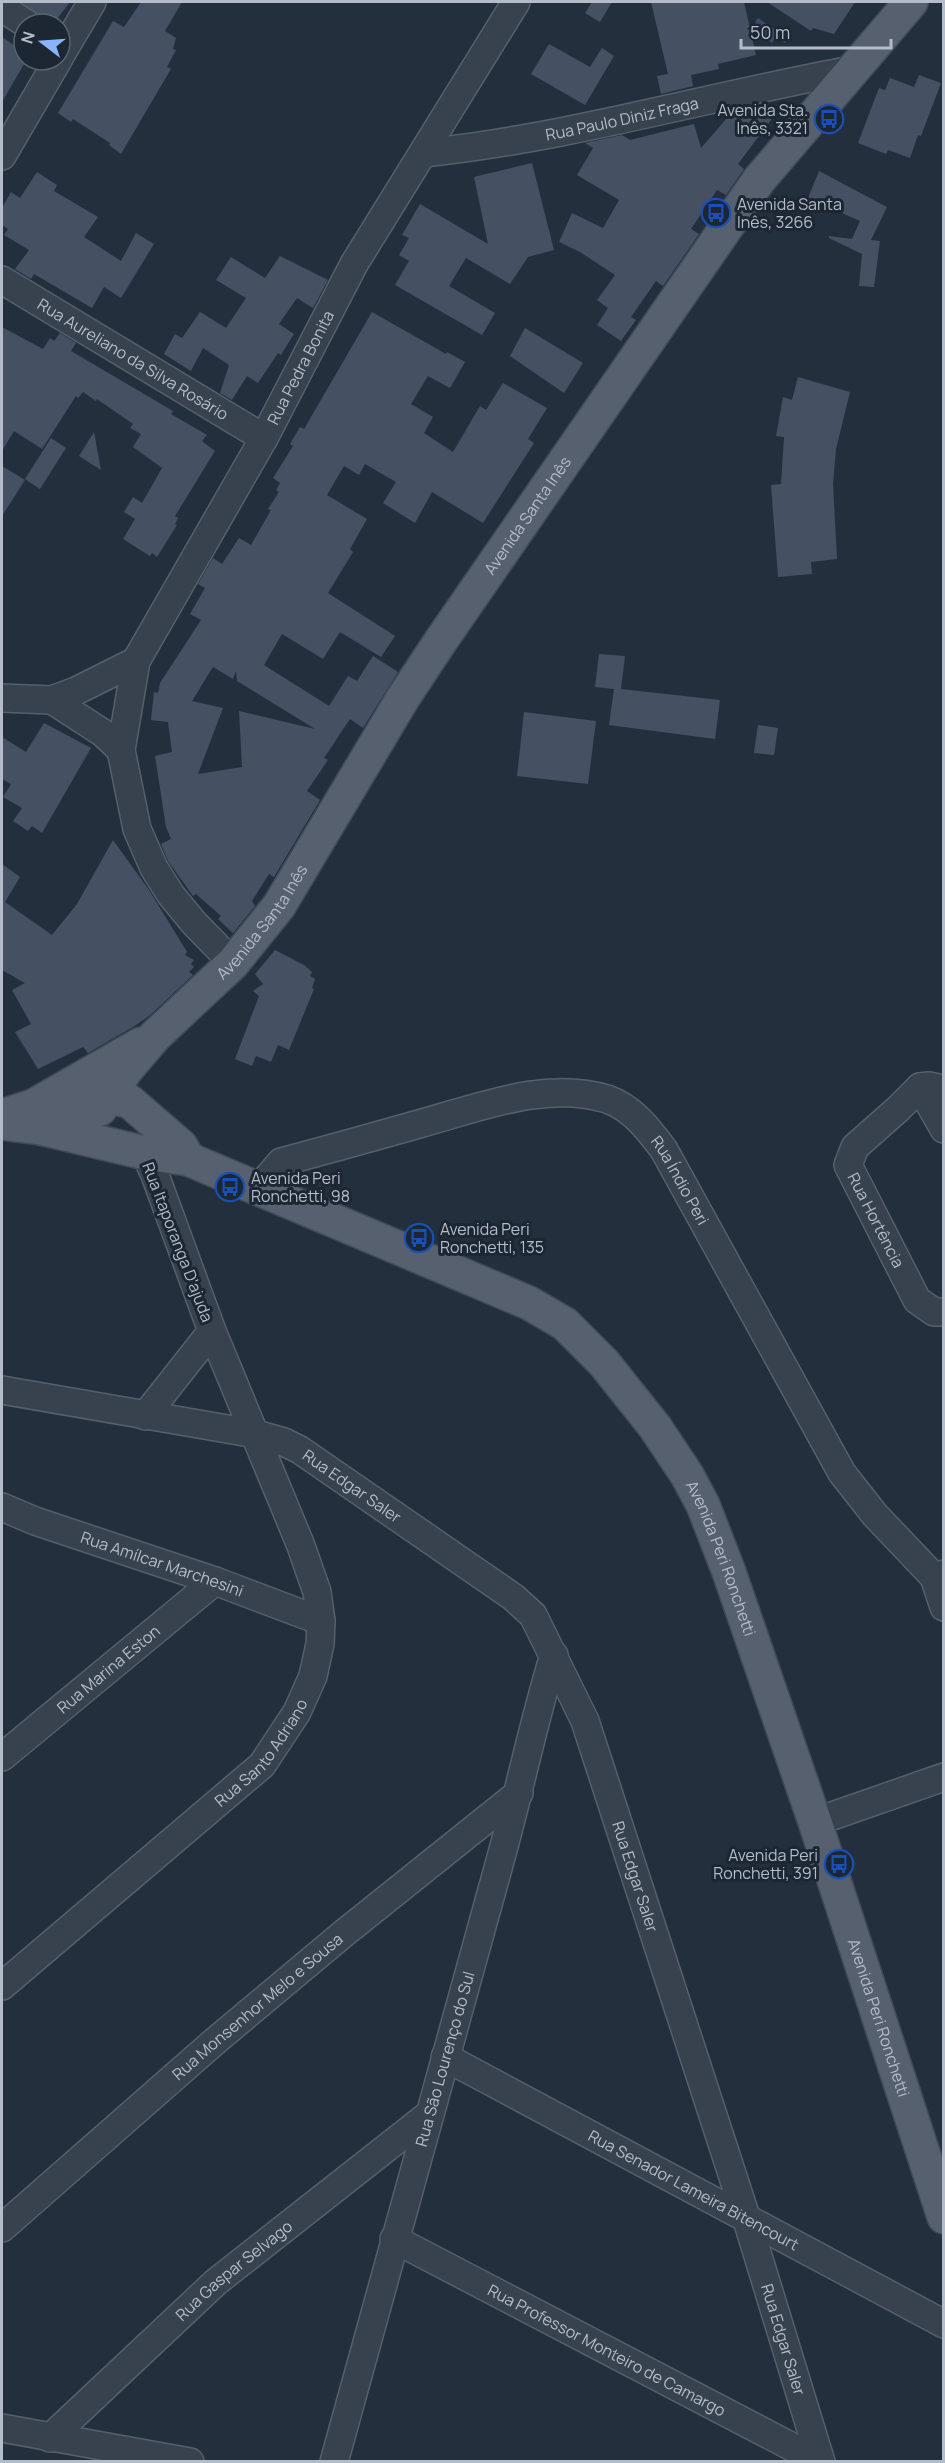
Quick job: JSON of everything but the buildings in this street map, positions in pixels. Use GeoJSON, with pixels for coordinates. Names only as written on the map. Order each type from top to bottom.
{"type":"FeatureCollection","features":[{"type":"Feature","properties":{"kind":"main road","name":"Avenida Santa Inês"},"geometry":{"type":"LineString","coordinates":[[2,1123],[36,1117],[101,1100],[155,1036],[233,963],[272,915],[297,878],[403,698],[440,642],[759,180],[911,2]]}},
{"type":"Feature","properties":{"kind":"main road","name":"Avenida Santa Inês"},"geometry":{"type":"LineString","coordinates":[[2,1116],[36,1117],[105,1063],[155,1036]]}},
{"type":"Feature","properties":{"kind":"main road"},"geometry":{"type":"LineString","coordinates":[[105,1063],[101,1100],[145,1154]]}},
{"type":"Feature","properties":{"kind":"main road"},"geometry":{"type":"LineString","coordinates":[[101,1100],[129,1101],[181,1146],[188,1159]]}},
{"type":"Feature","properties":{"kind":"main road"},"geometry":{"type":"LineString","coordinates":[[36,1117],[145,1154],[188,1159]]}},
{"type":"Feature","properties":{"kind":"main road","name":"Avenida Peri Ronchetti"},"geometry":{"type":"LineString","coordinates":[[188,1159],[529,1303],[565,1324],[604,1363],[655,1427],[687,1475],[703,1505],[729,1572],[941,2201]]}},
{"type":"Feature","properties":{"kind":"street"},"geometry":{"type":"LineString","coordinates":[[72,33],[92,2]]}},
{"type":"Feature","properties":{"kind":"street","name":"Rua Pedra Bonita"},"geometry":{"type":"LineString","coordinates":[[121,750],[136,661],[264,438],[354,264],[516,2]]}},
{"type":"Feature","properties":{"kind":"street","name":"Rua Paulo Diniz Fraga"},"geometry":{"type":"LineString","coordinates":[[424,153],[478,148],[625,120],[770,85],[852,70]]}},
{"type":"Feature","properties":{"kind":"street"},"geometry":{"type":"LineString","coordinates":[[2,156],[49,72]]}},
{"type":"Feature","properties":{"kind":"street","name":"Rua Aureliano da Silva Rosário"},"geometry":{"type":"LineString","coordinates":[[2,280],[264,438]]}},
{"type":"Feature","properties":{"kind":"street"},"geometry":{"type":"LineString","coordinates":[[2,698],[52,700],[76,691],[136,661]]}},
{"type":"Feature","properties":{"kind":"street"},"geometry":{"type":"LineString","coordinates":[[52,700],[103,733],[121,750],[137,829],[154,868],[194,923],[233,963]]}},
{"type":"Feature","properties":{"kind":"street"},"geometry":{"type":"LineString","coordinates":[[932,1088],[944,1129]]}},
{"type":"Feature","properties":{"kind":"street","name":"Rua Hortência"},"geometry":{"type":"LineString","coordinates":[[932,1088],[898,1109],[855,1147],[848,1165],[917,1300],[934,1312],[944,1312]]}},
{"type":"Feature","properties":{"kind":"street","name":"Rua Índio Peri"},"geometry":{"type":"LineString","coordinates":[[258,1189],[282,1162],[505,1100],[545,1094],[586,1094],[609,1100],[625,1108],[644,1124],[664,1150],[842,1473],[874,1515],[939,1576]]}},
{"type":"Feature","properties":{"kind":"street","name":"Rua Itaporanga D'ajuda"},"geometry":{"type":"LineString","coordinates":[[145,1154],[155,1175],[212,1331],[256,1434]]}},
{"type":"Feature","properties":{"kind":"street"},"geometry":{"type":"LineString","coordinates":[[145,1416],[212,1331]]}},
{"type":"Feature","properties":{"kind":"street","name":"Rua Edgar Saler"},"geometry":{"type":"LineString","coordinates":[[2,1390],[256,1434],[284,1442],[300,1450],[513,1597],[533,1615],[585,1720],[747,2220],[821,2462]]}},
{"type":"Feature","properties":{"kind":"street","name":"Rua Santo Adriano"},"geometry":{"type":"LineString","coordinates":[[2,1986],[262,1765],[297,1712],[313,1676],[320,1644],[321,1621],[317,1592],[256,1434]]}},
{"type":"Feature","properties":{"kind":"street","name":"Rua Amílcar Marchesini"},"geometry":{"type":"LineString","coordinates":[[2,1508],[215,1581],[321,1621]]}},
{"type":"Feature","properties":{"kind":"street"},"geometry":{"type":"LineString","coordinates":[[939,1576],[944,1607]]}},
{"type":"Feature","properties":{"kind":"street","name":"Rua Marina Eston"},"geometry":{"type":"LineString","coordinates":[[2,1757],[215,1581]]}},
{"type":"Feature","properties":{"kind":"street","name":"Rua São Lourenço do Sul"},"geometry":{"type":"LineString","coordinates":[[334,2462],[427,2116],[519,1793],[554,1655]]}},
{"type":"Feature","properties":{"kind":"street"},"geometry":{"type":"LineString","coordinates":[[815,1822],[944,1777]]}},
{"type":"Feature","properties":{"kind":"street","name":"Rua Monsenhor Melo e Sousa"},"geometry":{"type":"LineString","coordinates":[[2,2228],[214,2042],[343,1934],[519,1793]]}},
{"type":"Feature","properties":{"kind":"street","name":"Rua Senador Lameira Bitencourt"},"geometry":{"type":"LineString","coordinates":[[445,2056],[944,2324]]}},
{"type":"Feature","properties":{"kind":"street","name":"Rua Gaspar Selvago"},"geometry":{"type":"LineString","coordinates":[[50,2438],[216,2282],[427,2116]]}},
{"type":"Feature","properties":{"kind":"street","name":"Rua Professor Monteiro de Camargo"},"geometry":{"type":"LineString","coordinates":[[394,2239],[821,2462]]}},
{"type":"Feature","properties":{"kind":"street"},"geometry":{"type":"LineString","coordinates":[[2,2428],[190,2462]]}},
{"type":"Feature","properties":{"kind":"water"},"geometry":{"type":"Polygon","coordinates":[[[758,18],[788,38],[785,43],[776,37],[772,43],[759,34],[762,29],[754,23],[758,18]]]}},
{"type":"Feature","properties":{"kind":"place","name":"Avenida Sta. Inês, 3321"},"geometry":{"type":"Point","coordinates":[829,119]}},
{"type":"Feature","properties":{"kind":"place","name":"Avenida Santa Inês, 3266"},"geometry":{"type":"Point","coordinates":[716,213]}},
{"type":"Feature","properties":{"kind":"place","name":"Avenida Peri Ronchetti, 98"},"geometry":{"type":"Point","coordinates":[230,1187]}},
{"type":"Feature","properties":{"kind":"place","name":"Avenida Peri Ronchetti, 135"},"geometry":{"type":"Point","coordinates":[419,1238]}},
{"type":"Feature","properties":{"kind":"place","name":"Avenida Peri Ronchetti, 391"},"geometry":{"type":"Point","coordinates":[839,1864]}}]}
